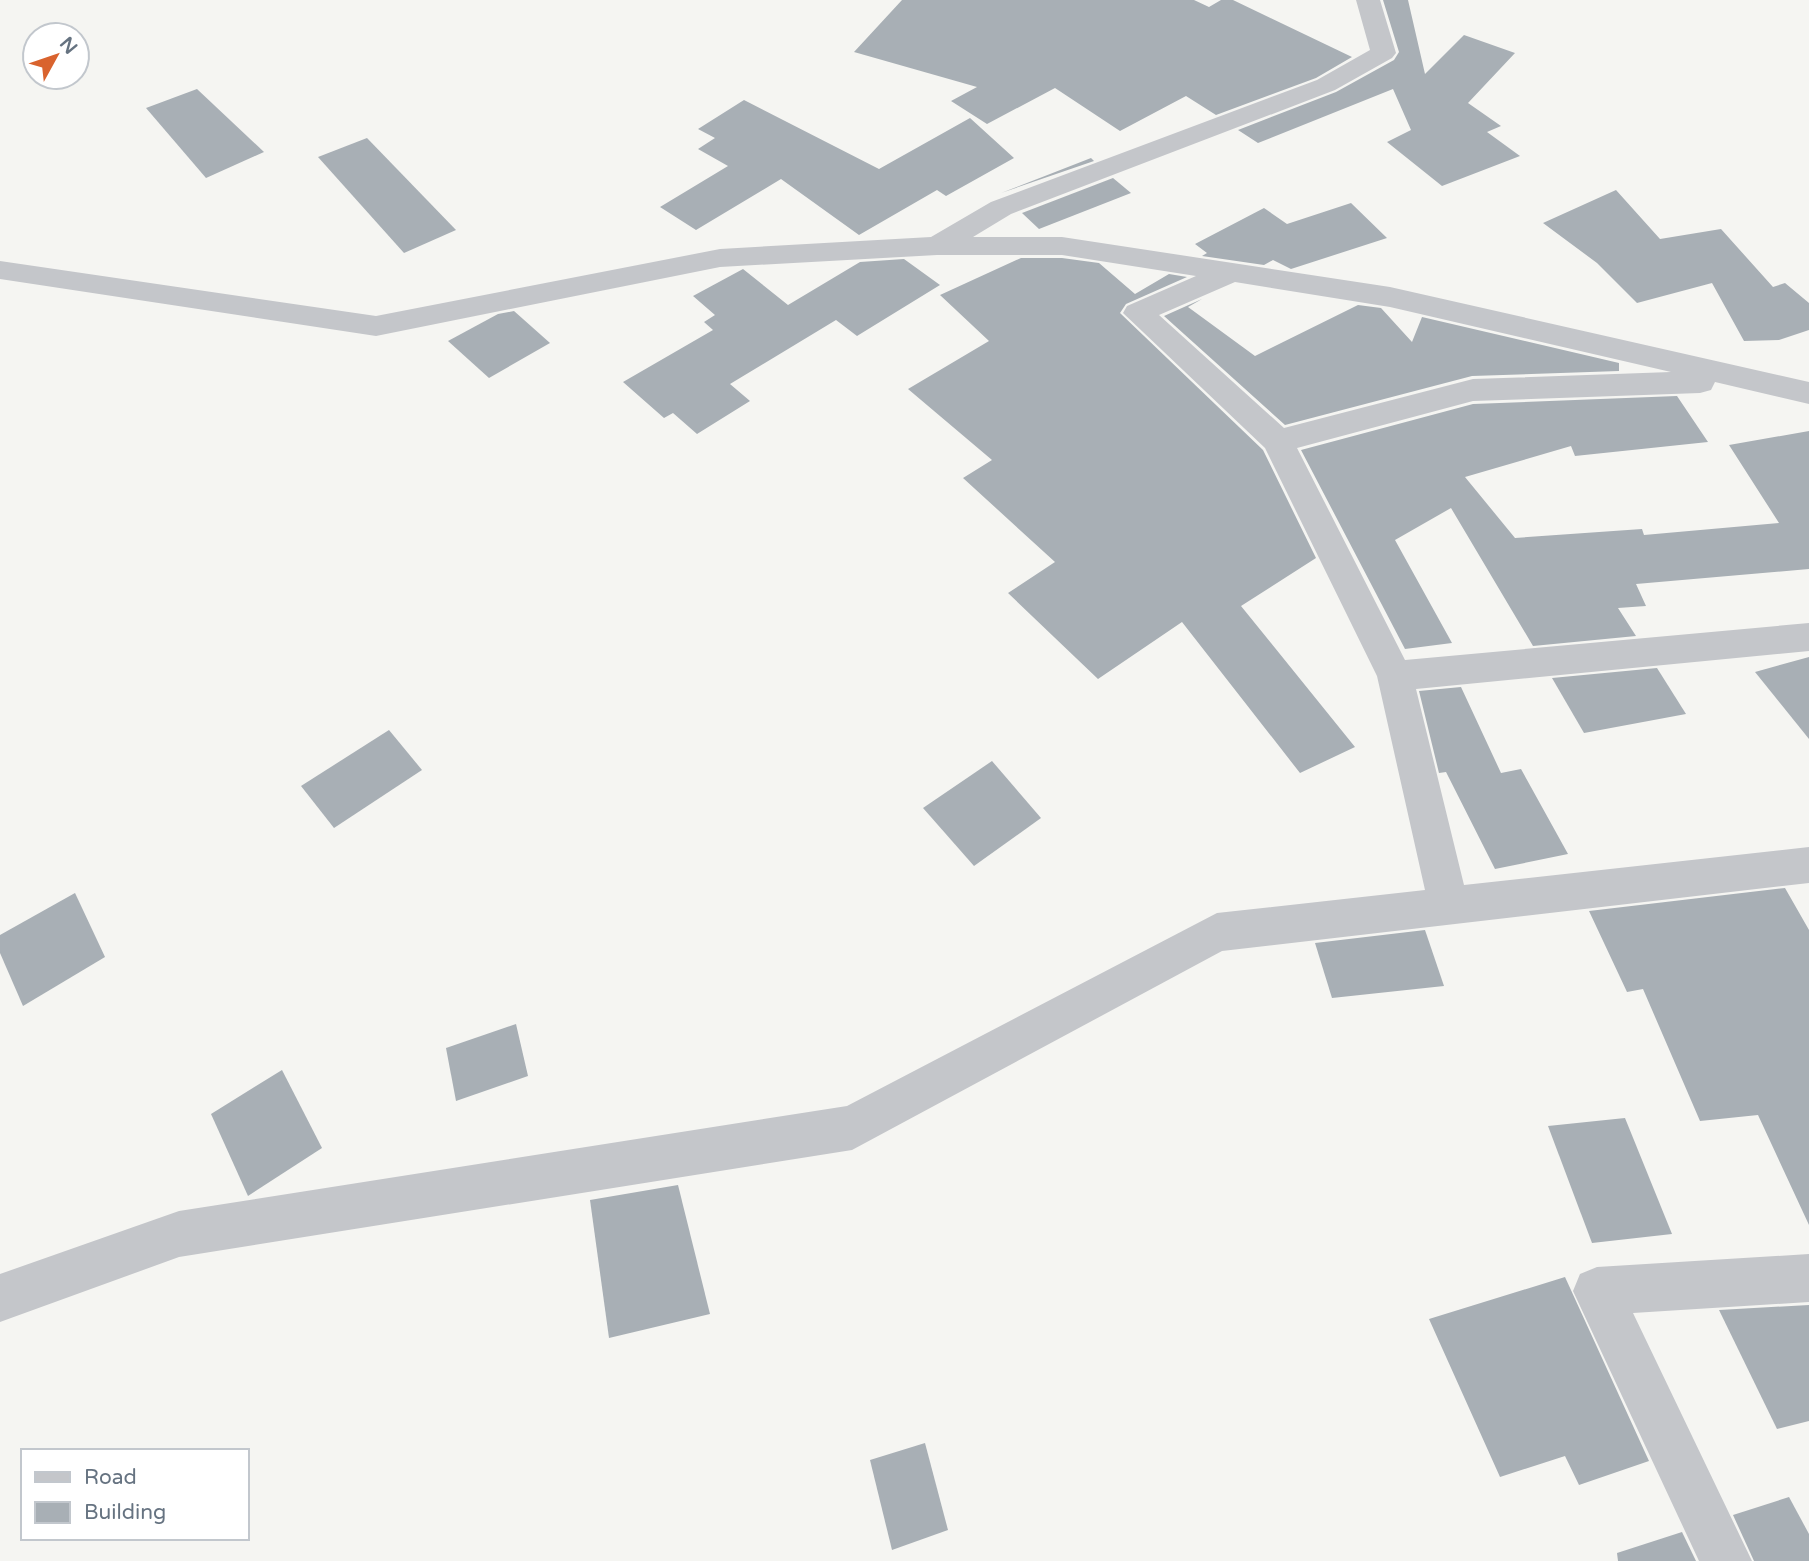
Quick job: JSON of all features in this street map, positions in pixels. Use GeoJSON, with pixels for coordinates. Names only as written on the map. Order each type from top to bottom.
{"type":"FeatureCollection","features":[{"type":"Feature","properties":{"kind":"street"},"geometry":{"type":"LineString","coordinates":[[937,246],[1001,208],[1326,85],[1383,53],[1367,0]]}},
{"type":"Feature","properties":{"kind":"street"},"geometry":{"type":"LineString","coordinates":[[0,270],[376,326],[720,258],[937,246],[1062,246],[1235,271],[1390,298],[1809,393]]}},
{"type":"Feature","properties":{"kind":"street"},"geometry":{"type":"LineString","coordinates":[[1235,271],[1138,313],[1278,440],[1395,676],[1449,906]]}},
{"type":"Feature","properties":{"kind":"street"},"geometry":{"type":"LineString","coordinates":[[1278,440],[1474,390],[1750,380]]}},
{"type":"Feature","properties":{"kind":"street"},"geometry":{"type":"LineString","coordinates":[[1395,676],[1809,637]]}},
{"type":"Feature","properties":{"kind":"street"},"geometry":{"type":"LineString","coordinates":[[0,1298],[179,1234],[852,1128],[1217,932],[1809,865]]}},
{"type":"Feature","properties":{"kind":"street"},"geometry":{"type":"LineString","coordinates":[[1726,1561],[1597,1291],[1809,1278]]}},
{"type":"Feature","properties":{"kind":"building"},"geometry":{"type":"Polygon","coordinates":[[[902,0],[1194,0],[1209,7],[1221,0],[1233,0],[1352,57],[1316,78],[1216,115],[1186,96],[1120,131],[1055,88],[987,124],[951,101],[977,87],[854,52],[902,0]]]}},
{"type":"Feature","properties":{"kind":"building"},"geometry":{"type":"Polygon","coordinates":[[[1383,0],[1408,0],[1425,74],[1464,35],[1515,53],[1468,103],[1501,126],[1487,132],[1520,156],[1442,186],[1387,142],[1411,130],[1393,89],[1258,143],[1238,130],[1336,92],[1394,60],[1399,52],[1383,0]]]}},
{"type":"Feature","properties":{"kind":"building"},"geometry":{"type":"Polygon","coordinates":[[[197,89],[264,152],[206,178],[146,108],[197,89]]]}},
{"type":"Feature","properties":{"kind":"building"},"geometry":{"type":"Polygon","coordinates":[[[744,100],[879,169],[970,118],[1014,158],[946,196],[937,190],[859,235],[781,179],[696,230],[660,207],[728,166],[698,149],[715,138],[698,129],[744,100]]]}},
{"type":"Feature","properties":{"kind":"building"},"geometry":{"type":"Polygon","coordinates":[[[367,138],[456,230],[404,253],[318,157],[367,138]]]}},
{"type":"Feature","properties":{"kind":"building"},"geometry":{"type":"Polygon","coordinates":[[[1091,158],[1094,161],[1001,193],[1091,158]]]}},
{"type":"Feature","properties":{"kind":"building"},"geometry":{"type":"Polygon","coordinates":[[[1113,178],[1131,193],[1039,229],[1022,213],[1113,178]]]}},
{"type":"Feature","properties":{"kind":"building"},"geometry":{"type":"Polygon","coordinates":[[[1616,190],[1660,239],[1721,229],[1773,287],[1785,283],[1809,303],[1809,330],[1779,340],[1744,341],[1712,283],[1637,303],[1597,263],[1543,223],[1616,190]]]}},
{"type":"Feature","properties":{"kind":"building"},"geometry":{"type":"Polygon","coordinates":[[[1351,203],[1387,238],[1291,269],[1273,260],[1264,265],[1202,256],[1207,253],[1195,244],[1264,208],[1287,224],[1351,203]]]}},
{"type":"Feature","properties":{"kind":"building"},"geometry":{"type":"Polygon","coordinates":[[[1021,258],[1062,258],[1099,263],[1135,294],[1169,274],[1187,277],[1126,304],[1120,313],[1263,450],[1316,558],[1241,606],[1355,747],[1300,773],[1182,622],[1098,679],[1008,593],[1055,562],[963,478],[992,460],[908,389],[989,341],[940,295],[1021,258]]]}},
{"type":"Feature","properties":{"kind":"building"},"geometry":{"type":"Polygon","coordinates":[[[904,259],[940,285],[857,336],[836,320],[730,384],[750,401],[697,434],[673,413],[664,418],[623,382],[713,330],[704,322],[715,315],[693,296],[743,269],[788,305],[860,262],[904,259]]]}},
{"type":"Feature","properties":{"kind":"building"},"geometry":{"type":"Polygon","coordinates":[[[1202,299],[1188,307],[1255,356],[1358,305],[1381,308],[1412,342],[1422,317],[1619,363],[1619,371],[1472,376],[1285,425],[1164,316],[1202,299]]]}},
{"type":"Feature","properties":{"kind":"building"},"geometry":{"type":"Polygon","coordinates":[[[514,311],[550,343],[489,378],[448,341],[498,314],[514,311]]]}},
{"type":"Feature","properties":{"kind":"building"},"geometry":{"type":"Polygon","coordinates":[[[1677,396],[1708,442],[1575,456],[1571,446],[1465,477],[1515,538],[1642,529],[1644,535],[1779,523],[1729,445],[1809,431],[1809,569],[1636,584],[1646,606],[1618,608],[1636,636],[1533,646],[1451,508],[1395,540],[1452,643],[1405,649],[1301,450],[1473,404],[1677,396]]]}},
{"type":"Feature","properties":{"kind":"building"},"geometry":{"type":"Polygon","coordinates":[[[1809,657],[1809,739],[1755,672],[1809,657]]]}},
{"type":"Feature","properties":{"kind":"building"},"geometry":{"type":"Polygon","coordinates":[[[1657,668],[1686,714],[1584,733],[1552,678],[1657,668]]]}},
{"type":"Feature","properties":{"kind":"building"},"geometry":{"type":"Polygon","coordinates":[[[1461,687],[1501,773],[1521,769],[1568,854],[1495,869],[1446,772],[1439,773],[1419,691],[1461,687]]]}},
{"type":"Feature","properties":{"kind":"building"},"geometry":{"type":"Polygon","coordinates":[[[389,730],[422,770],[334,828],[301,786],[389,730]]]}},
{"type":"Feature","properties":{"kind":"building"},"geometry":{"type":"Polygon","coordinates":[[[992,761],[1041,818],[974,866],[923,808],[992,761]]]}},
{"type":"Feature","properties":{"kind":"building"},"geometry":{"type":"Polygon","coordinates":[[[1785,888],[1809,930],[1809,1225],[1758,1115],[1700,1121],[1643,989],[1627,992],[1589,911],[1785,888]]]}},
{"type":"Feature","properties":{"kind":"building"},"geometry":{"type":"Polygon","coordinates":[[[75,893],[105,957],[23,1006],[0,953],[0,935],[75,893]]]}},
{"type":"Feature","properties":{"kind":"building"},"geometry":{"type":"Polygon","coordinates":[[[1425,930],[1444,986],[1332,998],[1315,943],[1425,930]]]}},
{"type":"Feature","properties":{"kind":"building"},"geometry":{"type":"Polygon","coordinates":[[[516,1024],[528,1076],[456,1101],[446,1048],[516,1024]]]}},
{"type":"Feature","properties":{"kind":"building"},"geometry":{"type":"Polygon","coordinates":[[[282,1070],[322,1148],[248,1196],[211,1114],[282,1070]]]}},
{"type":"Feature","properties":{"kind":"building"},"geometry":{"type":"Polygon","coordinates":[[[1625,1118],[1672,1234],[1592,1243],[1548,1126],[1625,1118]]]}},
{"type":"Feature","properties":{"kind":"building"},"geometry":{"type":"Polygon","coordinates":[[[678,1185],[710,1314],[609,1338],[590,1200],[678,1185]]]}},
{"type":"Feature","properties":{"kind":"building"},"geometry":{"type":"Polygon","coordinates":[[[1565,1277],[1649,1461],[1579,1485],[1565,1456],[1500,1477],[1429,1319],[1565,1277]]]}},
{"type":"Feature","properties":{"kind":"building"},"geometry":{"type":"Polygon","coordinates":[[[1809,1305],[1809,1421],[1777,1429],[1719,1310],[1809,1305]]]}},
{"type":"Feature","properties":{"kind":"building"},"geometry":{"type":"Polygon","coordinates":[[[925,1443],[948,1530],[892,1550],[870,1460],[925,1443]]]}},
{"type":"Feature","properties":{"kind":"building"},"geometry":{"type":"Polygon","coordinates":[[[1789,1497],[1809,1534],[1809,1561],[1754,1561],[1733,1515],[1789,1497]]]}},
{"type":"Feature","properties":{"kind":"building"},"geometry":{"type":"Polygon","coordinates":[[[1682,1532],[1696,1561],[1618,1561],[1617,1553],[1682,1532]]]}}]}
